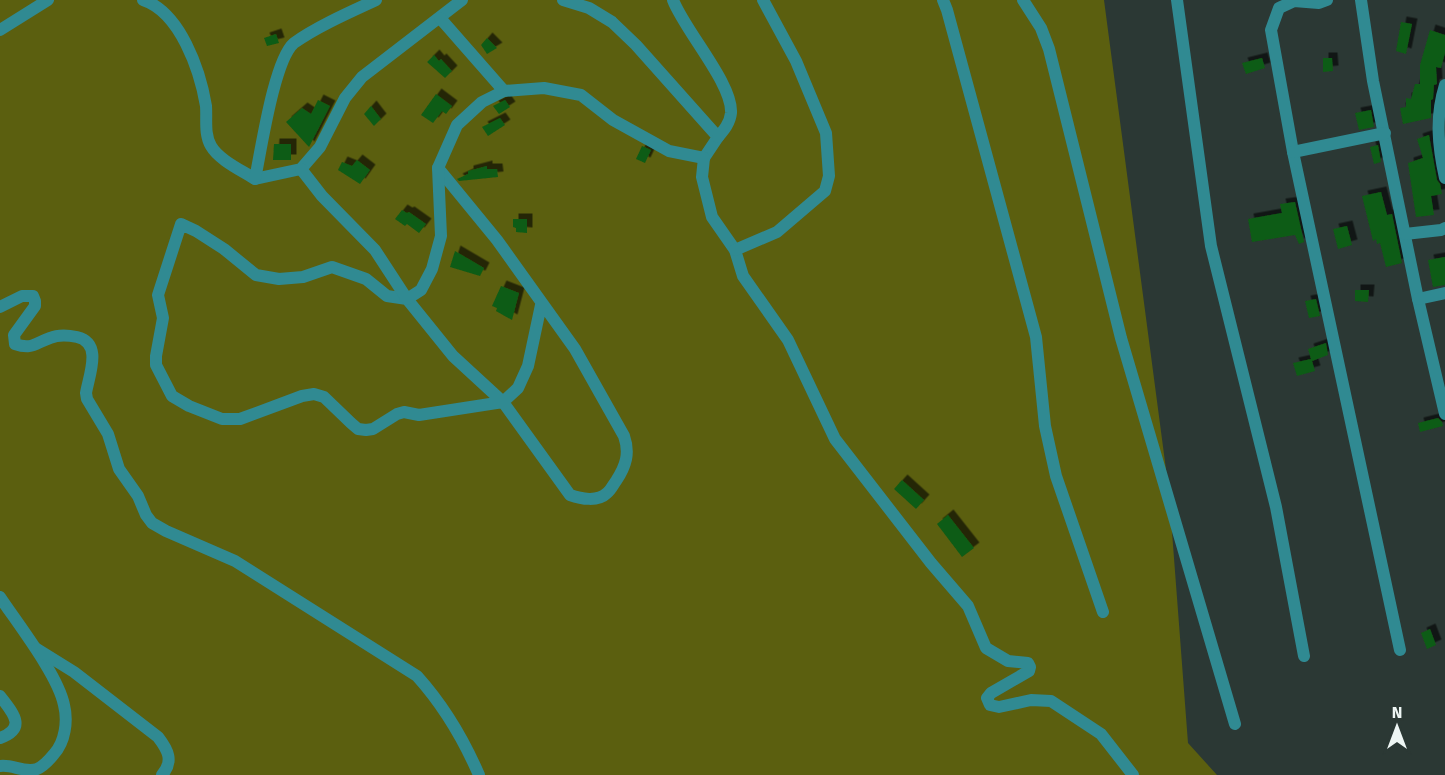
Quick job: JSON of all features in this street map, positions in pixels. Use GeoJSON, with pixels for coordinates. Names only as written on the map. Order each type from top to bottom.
{"type":"FeatureCollection","features":[{"type":"Feature","properties":{"kind":"street"},"geometry":{"type":"LineString","coordinates":[[0,30],[48,0]]}},
{"type":"Feature","properties":{"kind":"street"},"geometry":{"type":"LineString","coordinates":[[143,0],[152,3],[164,12],[189,47],[200,75],[206,107],[206,133],[214,151],[255,179],[301,170],[320,147],[345,98],[362,77],[458,3]]}},
{"type":"Feature","properties":{"kind":"street"},"geometry":{"type":"LineString","coordinates":[[255,179],[275,84],[284,59],[293,44],[375,0]]}},
{"type":"Feature","properties":{"kind":"street"},"geometry":{"type":"LineString","coordinates":[[441,0],[458,3]]}},
{"type":"Feature","properties":{"kind":"street"},"geometry":{"type":"LineString","coordinates":[[563,0],[589,8],[612,22],[636,45],[717,137]]}},
{"type":"Feature","properties":{"kind":"street"},"geometry":{"type":"LineString","coordinates":[[673,0],[678,15],[728,92],[731,112],[728,124],[704,158],[702,177],[712,217],[735,250],[743,276],[788,340],[835,439],[931,563],[968,606],[986,648],[1008,661],[1028,663],[1029,671],[991,693],[987,698],[990,705],[999,707],[1031,700],[1051,701],[1101,734],[1133,775]]}},
{"type":"Feature","properties":{"kind":"street"},"geometry":{"type":"LineString","coordinates":[[735,250],[777,232],[825,191],[829,176],[826,133],[795,61],[763,0]]}},
{"type":"Feature","properties":{"kind":"street"},"geometry":{"type":"LineString","coordinates":[[943,0],[954,33],[1036,337],[1045,426],[1056,476],[1103,612]]}},
{"type":"Feature","properties":{"kind":"street"},"geometry":{"type":"LineString","coordinates":[[1023,0],[1041,28],[1049,49],[1120,338],[1235,724]]}},
{"type":"Feature","properties":{"kind":"street"},"geometry":{"type":"LineString","coordinates":[[1177,0],[1211,246],[1276,507],[1304,656]]}},
{"type":"Feature","properties":{"kind":"street"},"geometry":{"type":"LineString","coordinates":[[1327,0],[1319,3],[1294,1],[1279,8],[1271,30],[1293,152],[1400,650]]}},
{"type":"Feature","properties":{"kind":"street"},"geometry":{"type":"LineString","coordinates":[[1361,0],[1373,81],[1418,299],[1445,414]]}},
{"type":"Feature","properties":{"kind":"street"},"geometry":{"type":"LineString","coordinates":[[440,18],[504,91]]}},
{"type":"Feature","properties":{"kind":"street"},"geometry":{"type":"LineString","coordinates":[[1445,85],[1438,117],[1438,142],[1445,178]]}},
{"type":"Feature","properties":{"kind":"street"},"geometry":{"type":"LineString","coordinates":[[541,304],[528,366],[518,388],[503,402],[419,415],[404,412],[373,429],[358,429],[324,397],[315,394],[302,396],[240,419],[222,418],[189,406],[172,396],[156,365],[163,318],[158,295],[181,224],[224,249],[256,275],[279,279],[303,277],[332,267],[366,279],[387,296],[407,299],[421,290],[432,269],[441,236],[438,168],[457,125],[482,102],[504,91],[543,88],[581,95],[613,120],[669,151],[704,158]]}},
{"type":"Feature","properties":{"kind":"street"},"geometry":{"type":"LineString","coordinates":[[1293,152],[1385,133]]}},
{"type":"Feature","properties":{"kind":"street"},"geometry":{"type":"LineString","coordinates":[[301,170],[322,196],[375,250],[407,299],[453,356],[503,402],[570,495],[581,499],[607,494],[628,458],[624,436],[575,349],[497,240],[438,168]]}},
{"type":"Feature","properties":{"kind":"street"},"geometry":{"type":"LineString","coordinates":[[1405,234],[1445,228]]}},
{"type":"Feature","properties":{"kind":"street"},"geometry":{"type":"LineString","coordinates":[[1418,299],[1445,293]]}},
{"type":"Feature","properties":{"kind":"street"},"geometry":{"type":"LineString","coordinates":[[0,307],[27,295],[33,296],[35,306],[14,335],[15,344],[24,347],[35,345],[51,337],[68,335],[83,339],[90,344],[93,353],[87,399],[108,434],[119,470],[138,496],[152,523],[235,561],[417,676],[436,697],[465,743],[479,775]]}},
{"type":"Feature","properties":{"kind":"street"},"geometry":{"type":"LineString","coordinates":[[0,597],[52,677],[64,704],[66,724],[60,747],[48,762],[37,769],[22,770],[0,766]]}},
{"type":"Feature","properties":{"kind":"street"},"geometry":{"type":"LineString","coordinates":[[33,646],[74,672],[158,737],[168,751],[169,763],[162,775]]}},
{"type":"Feature","properties":{"kind":"street"},"geometry":{"type":"LineString","coordinates":[[0,696],[15,716],[15,728],[10,734],[0,738]]}},
{"type":"Feature","properties":{"kind":"shaded area"},"geometry":{"type":"Polygon","coordinates":[[[0,0],[1104,0],[1169,492],[1188,743],[1217,775],[0,775],[0,0]]]}},
{"type":"Feature","properties":{"kind":"building"},"geometry":{"type":"Polygon","coordinates":[[[1401,22],[1412,24],[1406,54],[1396,51],[1401,22]]]}},
{"type":"Feature","properties":{"kind":"building"},"geometry":{"type":"Polygon","coordinates":[[[1430,30],[1445,35],[1445,53],[1441,68],[1436,67],[1437,84],[1434,85],[1431,100],[1431,118],[1403,124],[1400,108],[1406,107],[1406,98],[1411,99],[1415,84],[1420,84],[1420,65],[1430,30]]]}},
{"type":"Feature","properties":{"kind":"building"},"geometry":{"type":"Polygon","coordinates":[[[276,34],[279,43],[267,46],[264,38],[276,34]]]}},
{"type":"Feature","properties":{"kind":"building"},"geometry":{"type":"Polygon","coordinates":[[[487,38],[497,48],[487,54],[481,45],[487,38]]]}},
{"type":"Feature","properties":{"kind":"building"},"geometry":{"type":"Polygon","coordinates":[[[434,55],[452,71],[445,78],[427,62],[434,55]]]}},
{"type":"Feature","properties":{"kind":"building"},"geometry":{"type":"Polygon","coordinates":[[[1262,58],[1265,68],[1246,74],[1242,63],[1262,58]]]}},
{"type":"Feature","properties":{"kind":"building"},"geometry":{"type":"Polygon","coordinates":[[[1323,58],[1332,58],[1333,71],[1323,72],[1323,58]]]}},
{"type":"Feature","properties":{"kind":"building"},"geometry":{"type":"Polygon","coordinates":[[[436,94],[452,106],[446,114],[442,111],[433,123],[421,115],[436,94]]]}},
{"type":"Feature","properties":{"kind":"building"},"geometry":{"type":"Polygon","coordinates":[[[318,100],[330,106],[309,147],[286,122],[302,108],[311,114],[318,100]]]}},
{"type":"Feature","properties":{"kind":"building"},"geometry":{"type":"Polygon","coordinates":[[[505,100],[510,107],[499,114],[493,106],[505,100]]]}},
{"type":"Feature","properties":{"kind":"building"},"geometry":{"type":"Polygon","coordinates":[[[371,106],[381,119],[374,126],[364,114],[371,106]]]}},
{"type":"Feature","properties":{"kind":"building"},"geometry":{"type":"Polygon","coordinates":[[[1371,110],[1374,127],[1359,130],[1355,113],[1371,110]]]}},
{"type":"Feature","properties":{"kind":"building"},"geometry":{"type":"Polygon","coordinates":[[[500,118],[505,125],[488,136],[482,127],[500,118]]]}},
{"type":"Feature","properties":{"kind":"building"},"geometry":{"type":"Polygon","coordinates":[[[1429,135],[1437,180],[1442,194],[1431,196],[1434,215],[1416,217],[1408,163],[1423,158],[1417,139],[1429,135]]]}},
{"type":"Feature","properties":{"kind":"building"},"geometry":{"type":"Polygon","coordinates":[[[274,144],[291,144],[291,160],[273,160],[274,144]]]}},
{"type":"Feature","properties":{"kind":"building"},"geometry":{"type":"Polygon","coordinates":[[[1378,145],[1381,162],[1374,164],[1370,147],[1378,145]]]}},
{"type":"Feature","properties":{"kind":"building"},"geometry":{"type":"Polygon","coordinates":[[[642,146],[651,150],[645,163],[636,159],[642,146]]]}},
{"type":"Feature","properties":{"kind":"building"},"geometry":{"type":"Polygon","coordinates":[[[357,160],[370,170],[360,184],[338,170],[342,162],[352,166],[357,160]]]}},
{"type":"Feature","properties":{"kind":"building"},"geometry":{"type":"Polygon","coordinates":[[[487,166],[487,169],[497,169],[498,177],[459,181],[457,179],[468,174],[468,171],[487,166]]]}},
{"type":"Feature","properties":{"kind":"building"},"geometry":{"type":"Polygon","coordinates":[[[1381,192],[1387,215],[1392,214],[1402,263],[1386,267],[1380,243],[1377,244],[1376,239],[1373,241],[1362,196],[1381,192]]]}},
{"type":"Feature","properties":{"kind":"building"},"geometry":{"type":"Polygon","coordinates":[[[1295,202],[1304,242],[1299,244],[1295,235],[1252,242],[1248,219],[1282,213],[1280,204],[1295,202]]]}},
{"type":"Feature","properties":{"kind":"building"},"geometry":{"type":"Polygon","coordinates":[[[402,210],[426,224],[419,233],[395,219],[402,210]]]}},
{"type":"Feature","properties":{"kind":"building"},"geometry":{"type":"Polygon","coordinates":[[[513,219],[527,219],[527,233],[516,232],[513,219]]]}},
{"type":"Feature","properties":{"kind":"building"},"geometry":{"type":"Polygon","coordinates":[[[1347,226],[1352,245],[1338,249],[1333,229],[1347,226]]]}},
{"type":"Feature","properties":{"kind":"building"},"geometry":{"type":"Polygon","coordinates":[[[455,251],[484,268],[480,276],[450,267],[455,251]]]}},
{"type":"Feature","properties":{"kind":"building"},"geometry":{"type":"Polygon","coordinates":[[[1445,257],[1445,285],[1433,287],[1428,260],[1445,257]]]}},
{"type":"Feature","properties":{"kind":"building"},"geometry":{"type":"Polygon","coordinates":[[[501,286],[519,293],[512,320],[496,311],[497,308],[492,306],[501,286]]]}},
{"type":"Feature","properties":{"kind":"building"},"geometry":{"type":"Polygon","coordinates":[[[1355,290],[1369,290],[1368,302],[1355,301],[1355,290]]]}},
{"type":"Feature","properties":{"kind":"building"},"geometry":{"type":"Polygon","coordinates":[[[1316,299],[1320,316],[1309,318],[1305,301],[1316,299]]]}},
{"type":"Feature","properties":{"kind":"building"},"geometry":{"type":"Polygon","coordinates":[[[1326,343],[1328,355],[1312,361],[1315,371],[1297,376],[1293,363],[1311,359],[1308,349],[1326,343]]]}},
{"type":"Feature","properties":{"kind":"building"},"geometry":{"type":"Polygon","coordinates":[[[1438,418],[1443,426],[1420,432],[1418,423],[1438,418]]]}},
{"type":"Feature","properties":{"kind":"building"},"geometry":{"type":"Polygon","coordinates":[[[902,480],[924,500],[916,509],[894,489],[902,480]]]}},
{"type":"Feature","properties":{"kind":"building"},"geometry":{"type":"Polygon","coordinates":[[[948,515],[974,548],[962,557],[937,524],[948,515]]]}},
{"type":"Feature","properties":{"kind":"building"},"geometry":{"type":"Polygon","coordinates":[[[1430,629],[1436,645],[1427,649],[1421,633],[1430,629]]]}}]}
